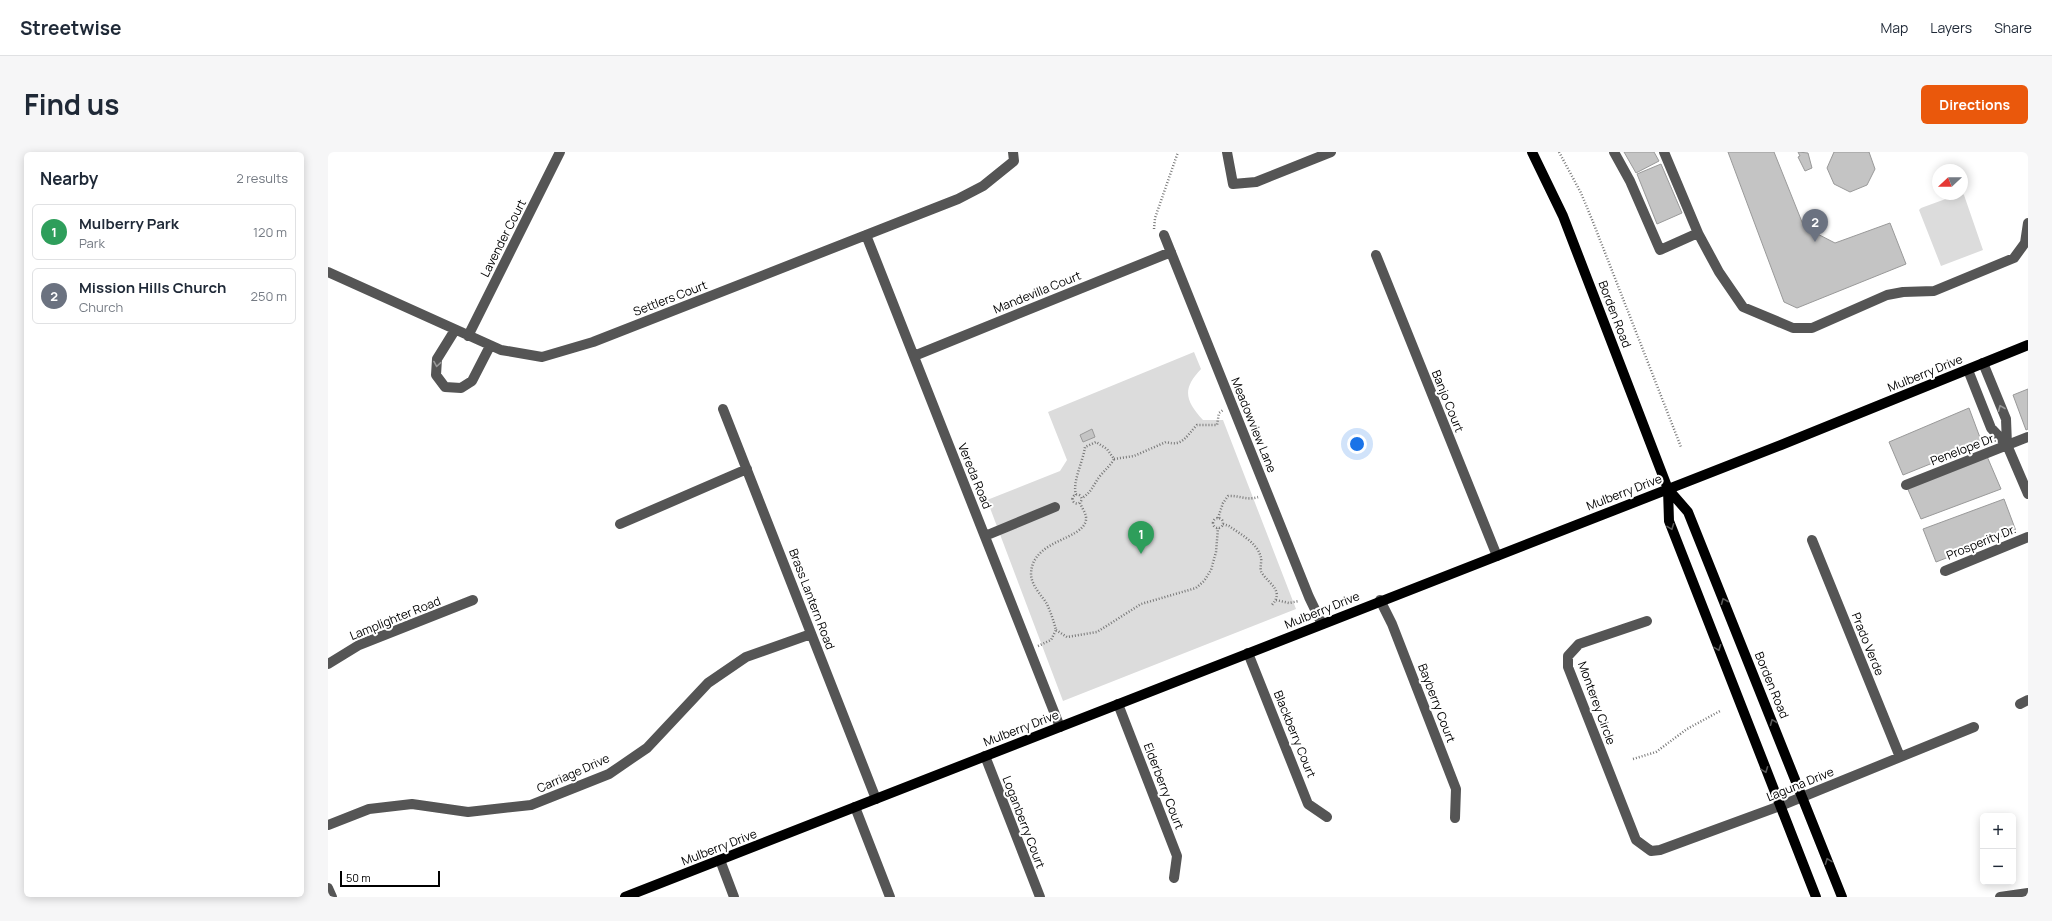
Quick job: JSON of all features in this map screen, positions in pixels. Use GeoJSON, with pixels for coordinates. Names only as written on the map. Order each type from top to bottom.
{"type":"FeatureCollection","features":[{"type":"Feature","properties":{"kind":"main road","name":"Borden Road"},"geometry":{"type":"LineString","coordinates":[[1532,152],[1563,216],[1668,489],[1669,521],[1816,897]]}},
{"type":"Feature","properties":{"kind":"main road","name":"Mulberry Drive"},"geometry":{"type":"LineString","coordinates":[[625,897],[1380,600],[1668,489],[2028,345]]}},
{"type":"Feature","properties":{"kind":"main road","name":"Borden Road"},"geometry":{"type":"LineString","coordinates":[[1668,489],[1688,512],[1842,897]]}},
{"type":"Feature","properties":{"kind":"street","name":"Lavender Court"},"geometry":{"type":"LineString","coordinates":[[468,336],[560,152]]}},
{"type":"Feature","properties":{"kind":"street"},"geometry":{"type":"LineString","coordinates":[[1227,152],[1233,184],[1256,182],[1331,152]]}},
{"type":"Feature","properties":{"kind":"street"},"geometry":{"type":"LineString","coordinates":[[1614,152],[1630,182],[1660,250],[1698,233]]}},
{"type":"Feature","properties":{"kind":"street"},"geometry":{"type":"LineString","coordinates":[[1664,152],[1698,233],[1719,272],[1743,307],[1793,328],[1812,328],[1887,295],[1903,292],[1934,291],[2014,258],[2025,243],[2028,223]]}},
{"type":"Feature","properties":{"kind":"street","name":"Settlers Court"},"geometry":{"type":"LineString","coordinates":[[328,272],[500,350],[542,357],[593,342],[866,235],[977,189],[1013,157]]}},
{"type":"Feature","properties":{"kind":"street","name":"Vereda Road"},"geometry":{"type":"LineString","coordinates":[[866,235],[1060,727]]}},
{"type":"Feature","properties":{"kind":"street","name":"Meadowview Lane"},"geometry":{"type":"LineString","coordinates":[[1164,235],[1309,597],[1322,624]]}},
{"type":"Feature","properties":{"kind":"street","name":"Mandevilla Court"},"geometry":{"type":"LineString","coordinates":[[914,356],[1171,252]]}},
{"type":"Feature","properties":{"kind":"street","name":"Banjo Court"},"geometry":{"type":"LineString","coordinates":[[1376,255],[1497,556]]}},
{"type":"Feature","properties":{"kind":"street"},"geometry":{"type":"LineString","coordinates":[[455,330],[437,359],[436,375],[445,387],[461,388],[472,381],[490,346]]}},
{"type":"Feature","properties":{"kind":"street"},"geometry":{"type":"LineString","coordinates":[[1983,363],[2006,420],[2007,445],[2028,494]]}},
{"type":"Feature","properties":{"kind":"street"},"geometry":{"type":"LineString","coordinates":[[1968,370],[1992,430],[2007,445]]}},
{"type":"Feature","properties":{"kind":"street","name":"Brass Lantern Road"},"geometry":{"type":"LineString","coordinates":[[723,409],[876,799]]}},
{"type":"Feature","properties":{"kind":"street","name":"Penelope Dr."},"geometry":{"type":"LineString","coordinates":[[1906,485],[2028,437]]}},
{"type":"Feature","properties":{"kind":"street"},"geometry":{"type":"LineString","coordinates":[[620,524],[747,469]]}},
{"type":"Feature","properties":{"kind":"street"},"geometry":{"type":"LineString","coordinates":[[985,536],[1055,507]]}},
{"type":"Feature","properties":{"kind":"street","name":"Prosperity Dr."},"geometry":{"type":"LineString","coordinates":[[1944,571],[2028,537]]}},
{"type":"Feature","properties":{"kind":"street","name":"Prado Verde"},"geometry":{"type":"LineString","coordinates":[[1812,540],[1900,757]]}},
{"type":"Feature","properties":{"kind":"street","name":"Lamplighter Road"},"geometry":{"type":"LineString","coordinates":[[328,664],[359,645],[473,600]]}},
{"type":"Feature","properties":{"kind":"street","name":"Bayberry Court"},"geometry":{"type":"LineString","coordinates":[[1380,600],[1392,624],[1456,789],[1455,818]]}},
{"type":"Feature","properties":{"kind":"street","name":"Monterey Circle"},"geometry":{"type":"LineString","coordinates":[[1636,840],[1568,667],[1568,656],[1579,644],[1646,621]]}},
{"type":"Feature","properties":{"kind":"street","name":"Carriage Drive"},"geometry":{"type":"LineString","coordinates":[[328,825],[369,809],[412,804],[468,812],[531,805],[609,774],[647,748],[708,683],[746,657],[811,634]]}},
{"type":"Feature","properties":{"kind":"street","name":"Blackberry Court"},"geometry":{"type":"LineString","coordinates":[[1248,653],[1308,804],[1327,817]]}},
{"type":"Feature","properties":{"kind":"street","name":"Elderberry Court"},"geometry":{"type":"LineString","coordinates":[[1118,704],[1177,856],[1174,878]]}},
{"type":"Feature","properties":{"kind":"street","name":"Laguna Drive"},"geometry":{"type":"LineString","coordinates":[[1636,840],[1651,851],[1660,850],[1803,797],[1974,727]]}},
{"type":"Feature","properties":{"kind":"street","name":"Loganberry Court"},"geometry":{"type":"LineString","coordinates":[[985,756],[1040,897]]}},
{"type":"Feature","properties":{"kind":"street"},"geometry":{"type":"LineString","coordinates":[[855,807],[890,897]]}},
{"type":"Feature","properties":{"kind":"street"},"geometry":{"type":"LineString","coordinates":[[720,860],[734,897]]}},
{"type":"Feature","properties":{"kind":"street"},"geometry":{"type":"LineString","coordinates":[[328,888],[332,897]]}},
{"type":"Feature","properties":{"kind":"street"},"geometry":{"type":"LineString","coordinates":[[2000,897],[2028,894]]}},
{"type":"Feature","properties":{"kind":"path"},"geometry":{"type":"LineString","coordinates":[[1154,230],[1155,218],[1178,152]]}},
{"type":"Feature","properties":{"kind":"path"},"geometry":{"type":"LineString","coordinates":[[1559,152],[1593,222],[1681,447]]}},
{"type":"Feature","properties":{"kind":"path"},"geometry":{"type":"LineString","coordinates":[[1223,524],[1218,528],[1216,552],[1211,570],[1204,581],[1196,588],[1141,604],[1097,632],[1067,637],[1056,630],[1047,605],[1031,576],[1032,566],[1038,554],[1073,534],[1084,525],[1086,521],[1085,515],[1080,503],[1082,498],[1092,491],[1099,477],[1114,459],[1134,456],[1166,442],[1174,444],[1182,442],[1197,425],[1217,425],[1219,412],[1232,404]]}},
{"type":"Feature","properties":{"kind":"path"},"geometry":{"type":"LineString","coordinates":[[1080,503],[1073,501],[1076,495],[1075,482],[1084,459],[1085,447],[1096,442],[1106,449],[1114,459]]}},
{"type":"Feature","properties":{"kind":"path"},"geometry":{"type":"LineString","coordinates":[[1218,528],[1214,526],[1213,523],[1218,518],[1223,503],[1228,496],[1246,499],[1256,498],[1267,493]]}},
{"type":"Feature","properties":{"kind":"path"},"geometry":{"type":"LineString","coordinates":[[1076,495],[1082,498]]}},
{"type":"Feature","properties":{"kind":"path"},"geometry":{"type":"LineString","coordinates":[[1218,518],[1223,524],[1229,526],[1259,550],[1262,559],[1262,573],[1274,587],[1276,600],[1271,606]]}},
{"type":"Feature","properties":{"kind":"path"},"geometry":{"type":"LineString","coordinates":[[1276,600],[1289,604],[1309,597]]}},
{"type":"Feature","properties":{"kind":"path"},"geometry":{"type":"LineString","coordinates":[[1030,649],[1051,640],[1056,630]]}},
{"type":"Feature","properties":{"kind":"path"},"geometry":{"type":"LineString","coordinates":[[1634,759],[1656,752],[1687,729],[1720,711]]}},
{"type":"Feature","properties":{"kind":"shaded area"},"geometry":{"type":"Polygon","coordinates":[[[1943,200],[1966,200],[1983,250],[1941,266],[1919,210],[1943,200]]]}},
{"type":"Feature","properties":{"kind":"shaded area"},"geometry":{"type":"Polygon","coordinates":[[[1194,352],[1201,369],[1191,383],[1188,394],[1189,400],[1203,420],[1223,420],[1296,609],[1063,701],[987,500],[1060,471],[1067,460],[1048,412],[1194,352]]]}},
{"type":"Feature","properties":{"kind":"building"},"geometry":{"type":"Polygon","coordinates":[[[1624,152],[1654,152],[1659,161],[1636,173],[1624,152]]]}},
{"type":"Feature","properties":{"kind":"building"},"geometry":{"type":"Polygon","coordinates":[[[1728,152],[1774,152],[1804,227],[1835,243],[1890,223],[1906,264],[1797,308],[1784,302],[1728,152]]]}},
{"type":"Feature","properties":{"kind":"building"},"geometry":{"type":"Polygon","coordinates":[[[1798,152],[1808,153],[1812,168],[1805,171],[1798,157],[1800,156],[1798,152]]]}},
{"type":"Feature","properties":{"kind":"building"},"geometry":{"type":"Polygon","coordinates":[[[1834,152],[1869,152],[1875,169],[1867,185],[1850,192],[1834,184],[1827,168],[1834,152]]]}},
{"type":"Feature","properties":{"kind":"building"},"geometry":{"type":"Polygon","coordinates":[[[1661,164],[1682,213],[1657,224],[1637,174],[1661,164]]]}},
{"type":"Feature","properties":{"kind":"building"},"geometry":{"type":"Polygon","coordinates":[[[2028,389],[2028,429],[2026,430],[2013,395],[2028,389]]]}},
{"type":"Feature","properties":{"kind":"building"},"geometry":{"type":"Polygon","coordinates":[[[1969,408],[1982,443],[1903,475],[1889,442],[1969,408]]]}},
{"type":"Feature","properties":{"kind":"building"},"geometry":{"type":"Polygon","coordinates":[[[1092,429],[1095,437],[1083,442],[1080,435],[1092,429]]]}},
{"type":"Feature","properties":{"kind":"building"},"geometry":{"type":"Polygon","coordinates":[[[1986,454],[2001,489],[1921,519],[1906,485],[1986,454]]]}},
{"type":"Feature","properties":{"kind":"building"},"geometry":{"type":"Polygon","coordinates":[[[2004,499],[2016,531],[1936,562],[1923,529],[2004,499]]]}},
{"type":"Feature","properties":{"kind":"place","name":"Mission Hills Church"},"geometry":{"type":"Point","coordinates":[1815,242]}},
{"type":"Feature","properties":{"kind":"place","name":"Mulberry Park"},"geometry":{"type":"Point","coordinates":[1141,554]}}]}
